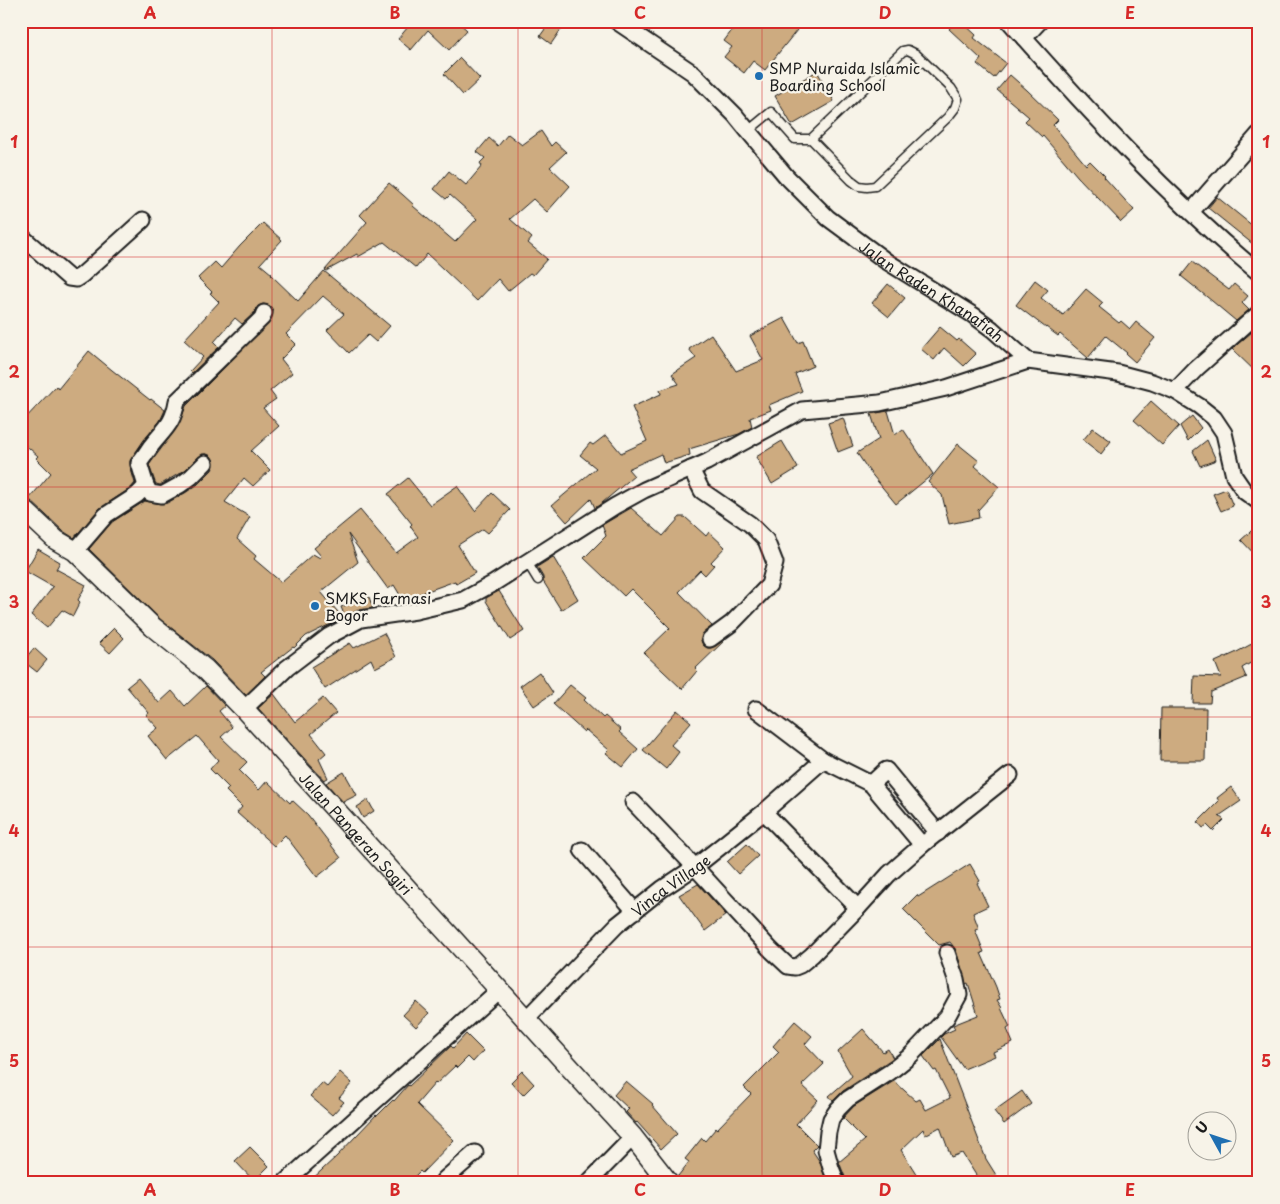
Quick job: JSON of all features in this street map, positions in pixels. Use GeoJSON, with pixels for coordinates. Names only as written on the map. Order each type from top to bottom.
{"type":"FeatureCollection","features":[{"type":"Feature","properties":{"kind":"street","name":"Jalan Raden Khanafiah"},"geometry":{"type":"LineString","coordinates":[[616,21],[693,74],[735,115],[786,176],[828,218],[886,261],[992,328],[1028,361]]}},
{"type":"Feature","properties":{"kind":"street"},"geometry":{"type":"LineString","coordinates":[[1009,21],[1153,178],[1259,273]]}},
{"type":"Feature","properties":{"kind":"street"},"geometry":{"type":"LineString","coordinates":[[1024,38],[1040,21]]}},
{"type":"Feature","properties":{"kind":"street"},"geometry":{"type":"LineString","coordinates":[[1191,212],[1259,134]]}},
{"type":"Feature","properties":{"kind":"street"},"geometry":{"type":"LineString","coordinates":[[21,236],[69,278],[76,279],[143,220]]}},
{"type":"Feature","properties":{"kind":"street"},"geometry":{"type":"LineString","coordinates":[[205,463],[191,477],[162,495],[150,494],[139,463],[168,427],[176,410],[177,401],[262,318],[264,313]]}},
{"type":"Feature","properties":{"kind":"street"},"geometry":{"type":"LineString","coordinates":[[1175,391],[1196,369],[1259,313]]}},
{"type":"Feature","properties":{"kind":"street"},"geometry":{"type":"LineString","coordinates":[[244,708],[287,668],[329,636],[361,620],[416,611],[463,600],[494,583],[615,506],[644,490],[716,457],[802,410],[880,403],[946,388],[1028,361],[1118,373],[1152,382],[1175,391],[1214,418],[1224,433],[1234,476],[1245,492],[1257,499]]}},
{"type":"Feature","properties":{"kind":"street"},"geometry":{"type":"LineString","coordinates":[[691,469],[702,492],[750,524],[766,540],[775,563],[769,585],[732,623],[710,639]]}},
{"type":"Feature","properties":{"kind":"street"},"geometry":{"type":"LineString","coordinates":[[75,551],[106,515],[146,486]]}},
{"type":"Feature","properties":{"kind":"street","name":"Jalan Pangeran Sogiri"},"geometry":{"type":"LineString","coordinates":[[21,507],[56,540],[75,551],[153,627],[204,669],[244,708],[633,1138],[669,1183]]}},
{"type":"Feature","properties":{"kind":"street"},"geometry":{"type":"LineString","coordinates":[[756,709],[823,760],[871,784],[922,845]]}},
{"type":"Feature","properties":{"kind":"street","name":"Vinca Village"},"geometry":{"type":"LineString","coordinates":[[526,1020],[617,925],[662,889],[695,867],[764,812],[823,760]]}},
{"type":"Feature","properties":{"kind":"street"},"geometry":{"type":"LineString","coordinates":[[871,784],[886,770],[938,833]]}},
{"type":"Feature","properties":{"kind":"street"},"geometry":{"type":"LineString","coordinates":[[633,802],[771,950],[788,966],[795,966],[800,965],[812,955],[888,874],[1010,775]]}},
{"type":"Feature","properties":{"kind":"street"},"geometry":{"type":"LineString","coordinates":[[764,812],[858,908]]}},
{"type":"Feature","properties":{"kind":"street"},"geometry":{"type":"LineString","coordinates":[[582,850],[634,911]]}},
{"type":"Feature","properties":{"kind":"street"},"geometry":{"type":"LineString","coordinates":[[838,1183],[826,1150],[832,1119],[838,1109],[848,1099],[890,1072],[910,1056],[947,1017],[959,995],[956,979],[947,953]]}},
{"type":"Feature","properties":{"kind":"street"},"geometry":{"type":"LineString","coordinates":[[284,1183],[499,990]]}},
{"type":"Feature","properties":{"kind":"street"},"geometry":{"type":"LineString","coordinates":[[588,1183],[633,1138]]}},
{"type":"Feature","properties":{"kind":"street"},"geometry":{"type":"LineString","coordinates":[[444,1182],[476,1153]]}},
{"type":"Feature","properties":{"kind":"lane"},"geometry":{"type":"LineString","coordinates":[[748,131],[771,112],[795,139],[811,139],[903,51],[908,50],[916,54],[951,88],[958,99],[955,108],[948,116],[875,186],[859,186],[811,139]]}},
{"type":"Feature","properties":{"kind":"lane"},"geometry":{"type":"LineString","coordinates":[[527,562],[538,580]]}},
{"type":"Feature","properties":{"kind":"building"},"geometry":{"type":"Polygon","coordinates":[[[413,21],[457,21],[467,30],[449,50],[428,30],[411,50],[398,39],[413,21]]]}},
{"type":"Feature","properties":{"kind":"building"},"geometry":{"type":"Polygon","coordinates":[[[551,21],[562,28],[551,44],[540,36],[551,21]]]}},
{"type":"Feature","properties":{"kind":"building"},"geometry":{"type":"Polygon","coordinates":[[[739,21],[786,21],[797,30],[765,70],[753,61],[744,73],[724,57],[732,47],[724,41],[739,21]]]}},
{"type":"Feature","properties":{"kind":"building"},"geometry":{"type":"Polygon","coordinates":[[[956,21],[961,21],[976,35],[974,38],[1006,63],[994,78],[977,64],[981,59],[949,29],[956,21]]]}},
{"type":"Feature","properties":{"kind":"building"},"geometry":{"type":"Polygon","coordinates":[[[460,58],[480,79],[463,95],[444,74],[460,58]]]}},
{"type":"Feature","properties":{"kind":"building"},"geometry":{"type":"Polygon","coordinates":[[[817,71],[834,101],[792,125],[775,96],[817,71]]]}},
{"type":"Feature","properties":{"kind":"building"},"geometry":{"type":"Polygon","coordinates":[[[1010,75],[1058,120],[1053,125],[1086,165],[1090,161],[1134,210],[1121,222],[1078,177],[1043,136],[1025,121],[1029,117],[997,90],[1010,75]]]}},
{"type":"Feature","properties":{"kind":"building"},"geometry":{"type":"Polygon","coordinates":[[[541,131],[551,146],[555,142],[566,152],[550,167],[570,186],[547,212],[533,199],[510,219],[532,238],[528,243],[547,259],[533,275],[530,273],[508,291],[498,279],[477,301],[427,254],[416,268],[384,242],[358,257],[357,254],[325,270],[367,222],[360,215],[389,183],[455,242],[477,219],[450,195],[446,199],[434,189],[449,171],[466,185],[482,166],[480,163],[485,158],[477,152],[489,138],[498,146],[508,134],[522,145],[541,131]]]}},
{"type":"Feature","properties":{"kind":"building"},"geometry":{"type":"Polygon","coordinates":[[[1217,197],[1259,231],[1259,249],[1208,208],[1217,197]]]}},
{"type":"Feature","properties":{"kind":"building"},"geometry":{"type":"Polygon","coordinates":[[[263,223],[282,240],[260,264],[298,301],[324,271],[390,326],[376,342],[368,335],[349,353],[327,330],[344,314],[323,296],[286,334],[296,344],[281,359],[292,373],[270,391],[276,399],[263,408],[279,426],[251,451],[270,470],[253,486],[244,478],[225,502],[250,517],[237,539],[256,556],[254,559],[281,582],[313,554],[320,558],[321,556],[314,548],[360,510],[396,553],[418,537],[410,526],[412,524],[388,494],[408,478],[430,505],[457,486],[475,511],[492,493],[510,510],[488,533],[483,529],[458,545],[475,573],[456,584],[455,581],[403,600],[394,585],[388,589],[348,534],[358,562],[321,592],[343,618],[306,636],[294,648],[261,672],[265,676],[246,695],[212,660],[160,619],[89,549],[112,522],[145,501],[160,504],[167,503],[197,485],[212,470],[214,461],[211,456],[202,454],[185,470],[160,485],[156,484],[149,465],[178,426],[186,406],[271,321],[273,311],[271,307],[263,304],[258,306],[254,313],[242,324],[235,318],[214,342],[219,347],[192,373],[190,371],[203,357],[184,340],[219,302],[198,278],[215,262],[221,268],[263,223]]]}},
{"type":"Feature","properties":{"kind":"building"},"geometry":{"type":"Polygon","coordinates":[[[1192,262],[1229,290],[1234,284],[1248,296],[1242,303],[1249,310],[1236,321],[1181,276],[1192,262]]]}},
{"type":"Feature","properties":{"kind":"building"},"geometry":{"type":"Polygon","coordinates":[[[1035,280],[1048,290],[1041,298],[1063,315],[1086,289],[1103,303],[1099,307],[1119,323],[1121,321],[1130,329],[1136,322],[1155,338],[1135,362],[1106,336],[1088,358],[1060,334],[1058,336],[1016,305],[1035,280]]]}},
{"type":"Feature","properties":{"kind":"building"},"geometry":{"type":"Polygon","coordinates":[[[888,284],[905,298],[889,317],[872,303],[888,284]]]}},
{"type":"Feature","properties":{"kind":"building"},"geometry":{"type":"Polygon","coordinates":[[[784,318],[798,343],[803,341],[813,366],[795,374],[802,391],[769,405],[771,410],[750,418],[752,427],[739,434],[689,449],[690,455],[664,463],[661,454],[628,469],[634,476],[595,508],[591,499],[567,522],[552,505],[596,468],[580,455],[590,443],[593,445],[606,435],[621,453],[647,441],[632,407],[661,394],[660,390],[679,384],[672,374],[696,358],[689,349],[711,334],[736,371],[763,360],[750,336],[784,318]]]}},
{"type":"Feature","properties":{"kind":"building"},"geometry":{"type":"Polygon","coordinates":[[[1259,326],[1259,375],[1232,349],[1259,326]]]}},
{"type":"Feature","properties":{"kind":"building"},"geometry":{"type":"Polygon","coordinates":[[[940,327],[957,341],[959,339],[976,354],[964,366],[944,348],[934,360],[921,349],[940,327]]]}},
{"type":"Feature","properties":{"kind":"building"},"geometry":{"type":"Polygon","coordinates":[[[89,351],[165,410],[160,421],[130,461],[135,483],[131,488],[99,509],[74,538],[63,531],[29,499],[51,473],[36,458],[38,456],[21,441],[21,423],[56,386],[58,389],[89,351]]]}},
{"type":"Feature","properties":{"kind":"building"},"geometry":{"type":"Polygon","coordinates":[[[1151,401],[1179,426],[1162,445],[1134,420],[1151,401]]]}},
{"type":"Feature","properties":{"kind":"building"},"geometry":{"type":"Polygon","coordinates":[[[888,411],[895,435],[903,429],[933,474],[896,504],[857,453],[879,439],[871,414],[888,411]]]}},
{"type":"Feature","properties":{"kind":"building"},"geometry":{"type":"Polygon","coordinates":[[[1192,416],[1201,428],[1188,441],[1180,426],[1192,416]]]}},
{"type":"Feature","properties":{"kind":"building"},"geometry":{"type":"Polygon","coordinates":[[[843,418],[853,446],[838,452],[828,423],[843,418]]]}},
{"type":"Feature","properties":{"kind":"building"},"geometry":{"type":"Polygon","coordinates":[[[1093,428],[1111,441],[1101,454],[1083,440],[1093,428]]]}},
{"type":"Feature","properties":{"kind":"building"},"geometry":{"type":"Polygon","coordinates":[[[1207,440],[1216,460],[1200,466],[1193,451],[1207,440]]]}},
{"type":"Feature","properties":{"kind":"building"},"geometry":{"type":"Polygon","coordinates":[[[782,441],[798,468],[772,484],[756,457],[782,441]]]}},
{"type":"Feature","properties":{"kind":"building"},"geometry":{"type":"Polygon","coordinates":[[[958,444],[979,461],[975,466],[999,487],[978,510],[979,518],[949,524],[942,495],[928,482],[958,444]]]}},
{"type":"Feature","properties":{"kind":"building"},"geometry":{"type":"Polygon","coordinates":[[[1226,489],[1233,506],[1221,511],[1213,494],[1226,489]]]}},
{"type":"Feature","properties":{"kind":"building"},"geometry":{"type":"Polygon","coordinates":[[[631,508],[663,536],[680,517],[685,517],[706,536],[709,532],[725,547],[711,562],[714,565],[705,575],[700,570],[679,592],[712,626],[702,635],[703,645],[711,648],[726,639],[695,669],[697,671],[682,689],[644,653],[670,628],[631,589],[624,596],[584,558],[606,536],[602,525],[631,508]]]}},
{"type":"Feature","properties":{"kind":"building"},"geometry":{"type":"Polygon","coordinates":[[[1259,524],[1259,559],[1241,540],[1259,524]]]}},
{"type":"Feature","properties":{"kind":"building"},"geometry":{"type":"Polygon","coordinates":[[[38,549],[60,562],[56,569],[86,585],[78,600],[80,602],[73,616],[62,610],[47,628],[31,615],[53,587],[25,571],[38,549]]]}},
{"type":"Feature","properties":{"kind":"building"},"geometry":{"type":"Polygon","coordinates":[[[553,557],[578,599],[561,610],[543,581],[543,577],[537,567],[553,557]]]}},
{"type":"Feature","properties":{"kind":"building"},"geometry":{"type":"Polygon","coordinates":[[[499,591],[524,631],[510,640],[486,601],[486,598],[499,591]]]}},
{"type":"Feature","properties":{"kind":"building"},"geometry":{"type":"Polygon","coordinates":[[[369,597],[373,608],[359,610],[345,617],[341,607],[369,597]]]}},
{"type":"Feature","properties":{"kind":"building"},"geometry":{"type":"Polygon","coordinates":[[[114,628],[124,638],[110,653],[99,643],[114,628]]]}},
{"type":"Feature","properties":{"kind":"building"},"geometry":{"type":"Polygon","coordinates":[[[384,633],[396,657],[375,668],[371,659],[325,689],[311,667],[350,643],[354,648],[384,633]]]}},
{"type":"Feature","properties":{"kind":"building"},"geometry":{"type":"Polygon","coordinates":[[[1259,640],[1259,658],[1242,668],[1247,677],[1211,692],[1210,703],[1193,703],[1194,676],[1221,677],[1215,662],[1259,640]]]}},
{"type":"Feature","properties":{"kind":"building"},"geometry":{"type":"Polygon","coordinates":[[[34,648],[47,660],[37,672],[23,661],[34,648]]]}},
{"type":"Feature","properties":{"kind":"building"},"geometry":{"type":"Polygon","coordinates":[[[539,672],[553,693],[534,706],[520,686],[539,672]]]}},
{"type":"Feature","properties":{"kind":"building"},"geometry":{"type":"Polygon","coordinates":[[[138,678],[159,703],[172,691],[185,706],[206,686],[225,706],[219,711],[232,727],[221,737],[247,762],[239,770],[259,790],[267,781],[290,803],[292,800],[308,815],[341,858],[317,877],[285,835],[274,846],[237,813],[242,807],[226,791],[229,788],[210,769],[218,760],[197,736],[167,760],[148,736],[158,728],[146,715],[149,713],[127,687],[138,678]]]}},
{"type":"Feature","properties":{"kind":"building"},"geometry":{"type":"Polygon","coordinates":[[[570,685],[586,698],[584,700],[603,718],[605,716],[621,730],[619,732],[638,749],[623,767],[606,753],[609,750],[586,730],[584,732],[553,704],[570,685]]]}},
{"type":"Feature","properties":{"kind":"building"},"geometry":{"type":"Polygon","coordinates":[[[274,694],[295,722],[323,698],[336,713],[311,734],[326,753],[319,759],[328,778],[324,780],[258,708],[274,694]]]}},
{"type":"Feature","properties":{"kind":"building"},"geometry":{"type":"Polygon","coordinates":[[[1161,708],[1206,708],[1205,761],[1160,761],[1161,708]]]}},
{"type":"Feature","properties":{"kind":"building"},"geometry":{"type":"Polygon","coordinates":[[[677,710],[691,722],[671,745],[679,752],[666,769],[643,750],[677,710]]]}},
{"type":"Feature","properties":{"kind":"building"},"geometry":{"type":"Polygon","coordinates":[[[344,772],[357,795],[343,802],[326,783],[344,772]]]}},
{"type":"Feature","properties":{"kind":"building"},"geometry":{"type":"Polygon","coordinates":[[[1231,787],[1241,801],[1219,816],[1224,820],[1213,831],[1207,825],[1203,828],[1198,822],[1219,801],[1217,798],[1231,787]]]}},
{"type":"Feature","properties":{"kind":"building"},"geometry":{"type":"Polygon","coordinates":[[[368,800],[374,811],[363,818],[357,807],[368,800]]]}},
{"type":"Feature","properties":{"kind":"building"},"geometry":{"type":"Polygon","coordinates":[[[747,844],[758,856],[738,874],[727,862],[747,844]]]}},
{"type":"Feature","properties":{"kind":"building"},"geometry":{"type":"Polygon","coordinates":[[[970,864],[980,881],[977,883],[988,906],[973,913],[979,929],[975,930],[984,952],[981,953],[1000,999],[997,1000],[1010,1027],[1007,1029],[1013,1043],[993,1052],[995,1056],[964,1069],[941,1037],[955,1029],[953,1025],[978,1015],[956,950],[950,942],[939,945],[903,909],[917,895],[918,897],[970,864]]]}},
{"type":"Feature","properties":{"kind":"building"},"geometry":{"type":"Polygon","coordinates":[[[698,884],[726,915],[705,931],[679,895],[698,884]]]}},
{"type":"Feature","properties":{"kind":"building"},"geometry":{"type":"Polygon","coordinates":[[[416,1001],[429,1013],[416,1027],[403,1015],[416,1001]]]}},
{"type":"Feature","properties":{"kind":"building"},"geometry":{"type":"Polygon","coordinates":[[[795,1021],[812,1036],[805,1044],[824,1064],[802,1085],[818,1100],[796,1124],[817,1145],[812,1150],[820,1162],[827,1183],[680,1183],[678,1176],[689,1162],[685,1159],[702,1138],[705,1141],[751,1094],[744,1087],[779,1052],[773,1046],[795,1021]]]}},
{"type":"Feature","properties":{"kind":"building"},"geometry":{"type":"Polygon","coordinates":[[[863,1029],[883,1052],[888,1049],[893,1058],[843,1091],[833,1101],[829,1096],[852,1076],[838,1052],[863,1029]]]}},
{"type":"Feature","properties":{"kind":"building"},"geometry":{"type":"Polygon","coordinates":[[[466,1034],[483,1051],[473,1062],[468,1057],[457,1068],[455,1066],[435,1083],[417,1104],[454,1140],[422,1173],[420,1171],[408,1183],[308,1183],[376,1115],[394,1101],[408,1085],[451,1046],[453,1048],[466,1034]]]}},
{"type":"Feature","properties":{"kind":"building"},"geometry":{"type":"Polygon","coordinates":[[[940,1039],[986,1159],[1001,1183],[981,1183],[962,1153],[951,1157],[940,1127],[925,1135],[923,1129],[901,1150],[922,1183],[849,1183],[839,1162],[865,1140],[843,1118],[854,1106],[894,1081],[916,1101],[920,1099],[926,1110],[950,1098],[936,1070],[934,1071],[923,1056],[940,1039]]]}},
{"type":"Feature","properties":{"kind":"building"},"geometry":{"type":"Polygon","coordinates":[[[522,1071],[534,1084],[523,1095],[511,1082],[522,1071]]]}},
{"type":"Feature","properties":{"kind":"building"},"geometry":{"type":"Polygon","coordinates":[[[340,1072],[352,1083],[339,1098],[344,1102],[332,1115],[310,1096],[322,1083],[327,1087],[340,1072]]]}},
{"type":"Feature","properties":{"kind":"building"},"geometry":{"type":"Polygon","coordinates":[[[626,1081],[653,1104],[677,1134],[661,1149],[626,1112],[629,1109],[614,1095],[626,1081]]]}},
{"type":"Feature","properties":{"kind":"building"},"geometry":{"type":"Polygon","coordinates":[[[1022,1091],[1031,1104],[1004,1124],[994,1111],[1022,1091]]]}},
{"type":"Feature","properties":{"kind":"building"},"geometry":{"type":"Polygon","coordinates":[[[250,1147],[269,1166],[254,1181],[235,1161],[250,1147]]]}},
{"type":"Feature","properties":{"kind":"place","name":"SMP Nuraida Islamic Boarding School"},"geometry":{"type":"Point","coordinates":[759,76]}},
{"type":"Feature","properties":{"kind":"place","name":"SMKS Farmasi Bogor"},"geometry":{"type":"Point","coordinates":[315,606]}}]}
